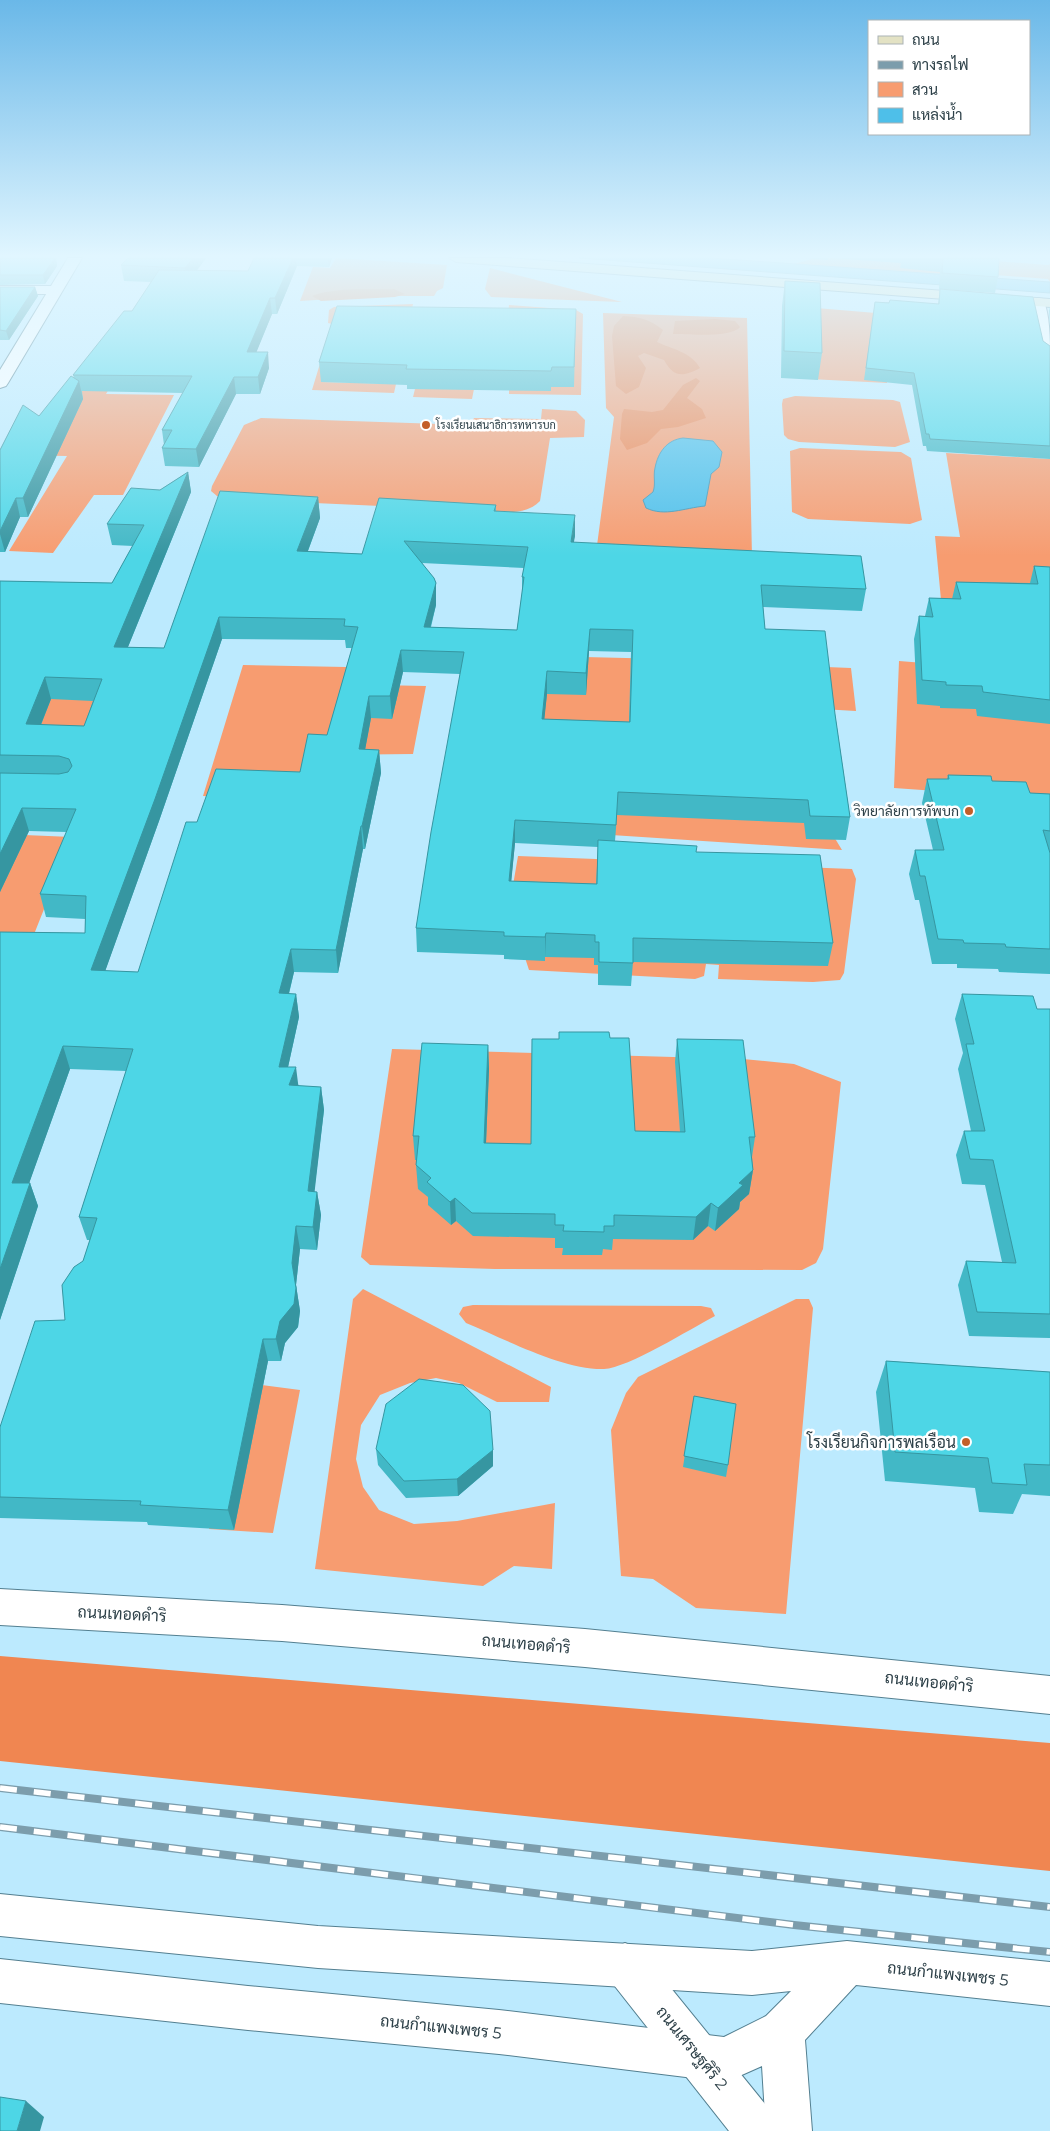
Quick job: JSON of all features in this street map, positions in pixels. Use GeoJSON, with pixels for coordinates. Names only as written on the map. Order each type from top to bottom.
{"type":"FeatureCollection","features":[{"type":"Feature","properties":{"kind":"street"},"geometry":{"type":"LineString","coordinates":[[0,383],[15,357]]}},
{"type":"Feature","properties":{"kind":"street","name":"ถนนเทอดดำริ"},"geometry":{"type":"LineString","coordinates":[[0,1607],[282,1623],[585,1648],[1050,1695]]}},
{"type":"Feature","properties":{"kind":"street","name":"ถนนกำแพงเพชร 5"},"geometry":{"type":"LineString","coordinates":[[0,1915],[318,1947],[752,1973],[847,1963],[1050,1984]]}},
{"type":"Feature","properties":{"kind":"street","name":"ถนนกำแพงเพชร 5"},"geometry":{"type":"LineString","coordinates":[[0,1982],[499,2032],[726,2060],[782,2032],[847,1963]]}},
{"type":"Feature","properties":{"kind":"street","name":"ถนนเศรษฐศิริ 2"},"geometry":{"type":"LineString","coordinates":[[625,1965],[758,2131]]}},
{"type":"Feature","properties":{"kind":"street"},"geometry":{"type":"LineString","coordinates":[[782,2032],[789,2131]]}},
{"type":"Feature","properties":{"kind":"green space"},"geometry":{"type":"Polygon","coordinates":[[[99,357],[128,357],[106,394],[174,395],[123,495],[94,495],[53,553],[9,551],[67,456],[3,455],[57,438],[99,357]]]}},
{"type":"Feature","properties":{"kind":"green space"},"geometry":{"type":"Polygon","coordinates":[[[322,357],[359,357],[321,382],[396,384],[394,393],[312,390],[322,357]]]}},
{"type":"Feature","properties":{"kind":"green space"},"geometry":{"type":"Polygon","coordinates":[[[541,357],[582,357],[581,395],[509,394],[509,387],[574,387],[541,357]]]}},
{"type":"Feature","properties":{"kind":"green space"},"geometry":{"type":"Polygon","coordinates":[[[604,357],[748,357],[752,557],[596,553],[614,417],[606,408],[604,357]]]}},
{"type":"Feature","properties":{"kind":"green space"},"geometry":{"type":"Polygon","coordinates":[[[812,357],[887,357],[887,383],[810,379],[812,357]]]}},
{"type":"Feature","properties":{"kind":"green space"},"geometry":{"type":"Polygon","coordinates":[[[415,389],[474,389],[472,399],[413,397],[415,389]]]}},
{"type":"Feature","properties":{"kind":"green space"},"geometry":{"type":"Polygon","coordinates":[[[795,396],[893,400],[900,402],[910,442],[895,447],[799,442],[788,439],[784,435],[782,404],[783,399],[795,396]]]}},
{"type":"Feature","properties":{"kind":"green space"},"geometry":{"type":"Polygon","coordinates":[[[542,409],[576,411],[585,420],[584,437],[550,438],[540,501],[531,508],[524,510],[513,512],[225,499],[211,491],[244,425],[261,418],[470,425],[474,418],[541,419],[542,409]]]}},
{"type":"Feature","properties":{"kind":"green space"},"geometry":{"type":"Polygon","coordinates":[[[800,448],[901,452],[911,458],[922,520],[910,524],[808,519],[792,512],[790,451],[800,448]]]}},
{"type":"Feature","properties":{"kind":"green space"},"geometry":{"type":"Polygon","coordinates":[[[946,453],[1050,459],[1050,625],[943,621],[935,536],[960,537],[946,453]]]}},
{"type":"Feature","properties":{"kind":"green space"},"geometry":{"type":"Polygon","coordinates":[[[542,656],[668,659],[816,807],[842,850],[535,830],[542,656]]]}},
{"type":"Feature","properties":{"kind":"green space"},"geometry":{"type":"Polygon","coordinates":[[[899,661],[1050,673],[1050,799],[894,788],[899,661]]]}},
{"type":"Feature","properties":{"kind":"green space"},"geometry":{"type":"Polygon","coordinates":[[[243,665],[346,667],[352,677],[377,685],[426,686],[413,754],[323,755],[310,800],[203,796],[243,665]]]}},
{"type":"Feature","properties":{"kind":"green space"},"geometry":{"type":"Polygon","coordinates":[[[801,666],[851,668],[856,711],[804,708],[801,666]]]}},
{"type":"Feature","properties":{"kind":"green space"},"geometry":{"type":"Polygon","coordinates":[[[136,673],[168,674],[105,842],[71,841],[27,952],[0,952],[0,834],[72,837],[107,747],[0,744],[0,688],[96,691],[136,673]]]}},
{"type":"Feature","properties":{"kind":"green space"},"geometry":{"type":"Polygon","coordinates":[[[518,856],[852,869],[856,879],[844,973],[840,980],[813,982],[718,979],[719,965],[706,964],[704,976],[695,979],[529,970],[509,909],[518,856]]]}},
{"type":"Feature","properties":{"kind":"green space"},"geometry":{"type":"Polygon","coordinates":[[[392,1049],[743,1059],[794,1064],[841,1082],[823,1249],[816,1263],[802,1270],[495,1269],[370,1265],[361,1257],[392,1049]]]}},
{"type":"Feature","properties":{"kind":"green space"},"geometry":{"type":"Polygon","coordinates":[[[363,1289],[551,1387],[549,1402],[497,1402],[459,1383],[436,1378],[410,1383],[380,1395],[361,1425],[356,1459],[363,1487],[379,1510],[414,1524],[457,1521],[555,1503],[552,1569],[514,1566],[483,1586],[315,1569],[353,1299],[363,1289]]]}},
{"type":"Feature","properties":{"kind":"green space"},"geometry":{"type":"Polygon","coordinates":[[[796,1299],[809,1299],[813,1308],[786,1614],[696,1608],[653,1579],[621,1576],[611,1430],[626,1393],[638,1377],[796,1299]]]}},
{"type":"Feature","properties":{"kind":"green space"},"geometry":{"type":"Polygon","coordinates":[[[473,1305],[701,1306],[711,1308],[715,1316],[643,1355],[615,1367],[604,1369],[588,1368],[552,1359],[466,1323],[459,1314],[463,1307],[473,1305]]]}},
{"type":"Feature","properties":{"kind":"green space"},"geometry":{"type":"Polygon","coordinates":[[[246,1383],[300,1390],[273,1533],[209,1529],[246,1383]]]}},
{"type":"Feature","properties":{"kind":"shaded area"},"geometry":{"type":"Polygon","coordinates":[[[614,357],[639,357],[646,368],[639,387],[626,394],[616,386],[614,357]]]}},
{"type":"Feature","properties":{"kind":"shaded area"},"geometry":{"type":"Polygon","coordinates":[[[657,357],[691,357],[700,368],[689,373],[679,374],[671,370],[664,360],[657,357]]]}},
{"type":"Feature","properties":{"kind":"shaded area"},"geometry":{"type":"Polygon","coordinates":[[[696,378],[700,381],[687,398],[702,409],[706,418],[678,427],[661,429],[647,443],[627,450],[620,439],[624,409],[652,412],[663,410],[683,385],[696,378]]]}},
{"type":"Feature","properties":{"kind":"shaded area"},"geometry":{"type":"Polygon","coordinates":[[[0,1656],[1050,1743],[1050,1871],[0,1761],[0,1656]]]}},
{"type":"Feature","properties":{"kind":"water"},"geometry":{"type":"Polygon","coordinates":[[[683,438],[713,441],[722,452],[719,467],[711,474],[705,506],[667,512],[653,511],[646,508],[643,500],[653,492],[654,471],[658,457],[668,444],[683,438]]]}},
{"type":"Feature","properties":{"kind":"building"},"geometry":{"type":"Polygon","coordinates":[[[87,357],[266,357],[258,377],[234,377],[196,449],[162,448],[172,430],[162,430],[192,376],[73,375],[87,357]]]}},
{"type":"Feature","properties":{"kind":"building"},"geometry":{"type":"Polygon","coordinates":[[[320,357],[574,357],[574,367],[552,367],[551,371],[406,369],[407,365],[319,362],[320,357]]]}},
{"type":"Feature","properties":{"kind":"building"},"geometry":{"type":"Polygon","coordinates":[[[867,357],[1050,357],[1050,446],[930,439],[929,434],[926,434],[914,373],[866,368],[867,357]]]}},
{"type":"Feature","properties":{"kind":"building"},"geometry":{"type":"Polygon","coordinates":[[[71,376],[79,381],[23,498],[16,498],[0,531],[0,450],[23,405],[39,416],[71,376]]]}},
{"type":"Feature","properties":{"kind":"building"},"geometry":{"type":"Polygon","coordinates":[[[188,472],[114,647],[164,648],[220,491],[318,497],[297,551],[362,554],[379,498],[496,505],[494,511],[575,515],[571,542],[861,556],[866,589],[761,585],[765,629],[825,631],[850,817],[810,816],[808,800],[618,792],[616,825],[515,820],[509,881],[597,884],[598,840],[697,846],[696,852],[820,855],[833,943],[633,938],[633,963],[599,962],[599,942],[595,942],[595,935],[546,933],[545,937],[504,936],[504,932],[416,928],[431,832],[464,652],[401,650],[390,696],[369,696],[359,749],[379,750],[361,826],[336,950],[291,949],[279,993],[296,994],[279,1067],[296,1067],[289,1085],[321,1087],[308,1191],[317,1192],[313,1227],[296,1226],[292,1263],[296,1288],[294,1304],[280,1321],[276,1339],[263,1339],[228,1510],[140,1505],[141,1501],[0,1497],[0,1427],[35,1321],[65,1320],[62,1285],[74,1267],[83,1261],[97,1218],[79,1217],[133,1049],[63,1046],[12,1183],[30,1183],[0,1269],[0,932],[85,933],[86,896],[40,894],[76,809],[22,808],[0,854],[0,773],[59,774],[68,772],[72,766],[69,759],[59,756],[0,755],[0,581],[112,583],[144,525],[107,524],[131,488],[160,490],[188,472]],[[404,541],[436,583],[424,627],[517,630],[524,577],[522,577],[528,547],[404,541]],[[219,617],[155,799],[91,970],[138,972],[186,822],[197,822],[216,769],[300,772],[308,734],[327,735],[358,627],[344,626],[345,619],[219,617]],[[590,629],[586,673],[547,671],[542,719],[630,722],[633,630],[590,629]],[[45,677],[26,724],[84,726],[102,679],[45,677]]]}},
{"type":"Feature","properties":{"kind":"building"},"geometry":{"type":"Polygon","coordinates":[[[1034,566],[1050,567],[1050,700],[983,692],[982,686],[946,685],[946,682],[922,680],[919,616],[933,617],[929,598],[961,599],[956,582],[1038,584],[1034,566]]]}},
{"type":"Feature","properties":{"kind":"building"},"geometry":{"type":"Polygon","coordinates":[[[948,775],[991,776],[992,781],[1026,782],[1030,793],[1050,794],[1050,831],[1043,830],[1050,853],[1050,949],[1006,947],[1005,944],[964,943],[963,940],[938,939],[925,876],[920,876],[915,850],[944,850],[927,779],[949,779],[948,775]]]}},
{"type":"Feature","properties":{"kind":"building"},"geometry":{"type":"Polygon","coordinates":[[[962,994],[1033,996],[1037,1009],[1050,1009],[1050,1314],[977,1312],[966,1261],[1016,1263],[993,1160],[970,1159],[964,1131],[985,1131],[966,1044],[974,1044],[962,994]]]}},
{"type":"Feature","properties":{"kind":"building"},"geometry":{"type":"Polygon","coordinates":[[[559,1032],[609,1032],[610,1038],[629,1038],[635,1131],[685,1132],[677,1039],[743,1040],[755,1137],[749,1137],[753,1170],[739,1183],[743,1185],[718,1208],[711,1203],[696,1217],[614,1215],[614,1226],[604,1226],[604,1232],[563,1231],[564,1225],[555,1225],[555,1214],[472,1213],[455,1198],[450,1202],[427,1182],[431,1178],[416,1165],[419,1136],[413,1136],[422,1043],[488,1045],[484,1143],[531,1144],[532,1039],[559,1039],[559,1032]]]}},
{"type":"Feature","properties":{"kind":"building","name":"โรงเรียนกิจการพลเรือน"},"geometry":{"type":"Polygon","coordinates":[[[886,1361],[1050,1372],[1050,1465],[1024,1464],[1027,1485],[992,1483],[988,1458],[895,1452],[886,1361]]]}},
{"type":"Feature","properties":{"kind":"building"},"geometry":{"type":"Polygon","coordinates":[[[419,1379],[463,1385],[490,1411],[493,1450],[457,1479],[404,1481],[376,1449],[386,1404],[419,1379]]]}},
{"type":"Feature","properties":{"kind":"building"},"geometry":{"type":"Polygon","coordinates":[[[694,1396],[736,1404],[728,1465],[684,1456],[694,1396]]]}},
{"type":"Feature","properties":{"kind":"building"},"geometry":{"type":"Polygon","coordinates":[[[0,2097],[26,2101],[17,2131],[0,2131],[0,2097]]]}},
{"type":"Feature","properties":{"kind":"railway"},"geometry":{"type":"LineString","coordinates":[[0,1788],[1050,1907]]}},
{"type":"Feature","properties":{"kind":"railway"},"geometry":{"type":"LineString","coordinates":[[0,1827],[794,1925],[1050,1952]]}},
{"type":"Feature","properties":{"kind":"place","name":"โรงเรียนเสนาธิการทหารบก"},"geometry":{"type":"Point","coordinates":[426,425]}},
{"type":"Feature","properties":{"kind":"place","name":"วิทยาลัยการทัพบก"},"geometry":{"type":"Point","coordinates":[969,811]}},
{"type":"Feature","properties":{"kind":"place","name":"โรงเรียนกิจการพลเรือน"},"geometry":{"type":"Point","coordinates":[966,1442]}}]}
